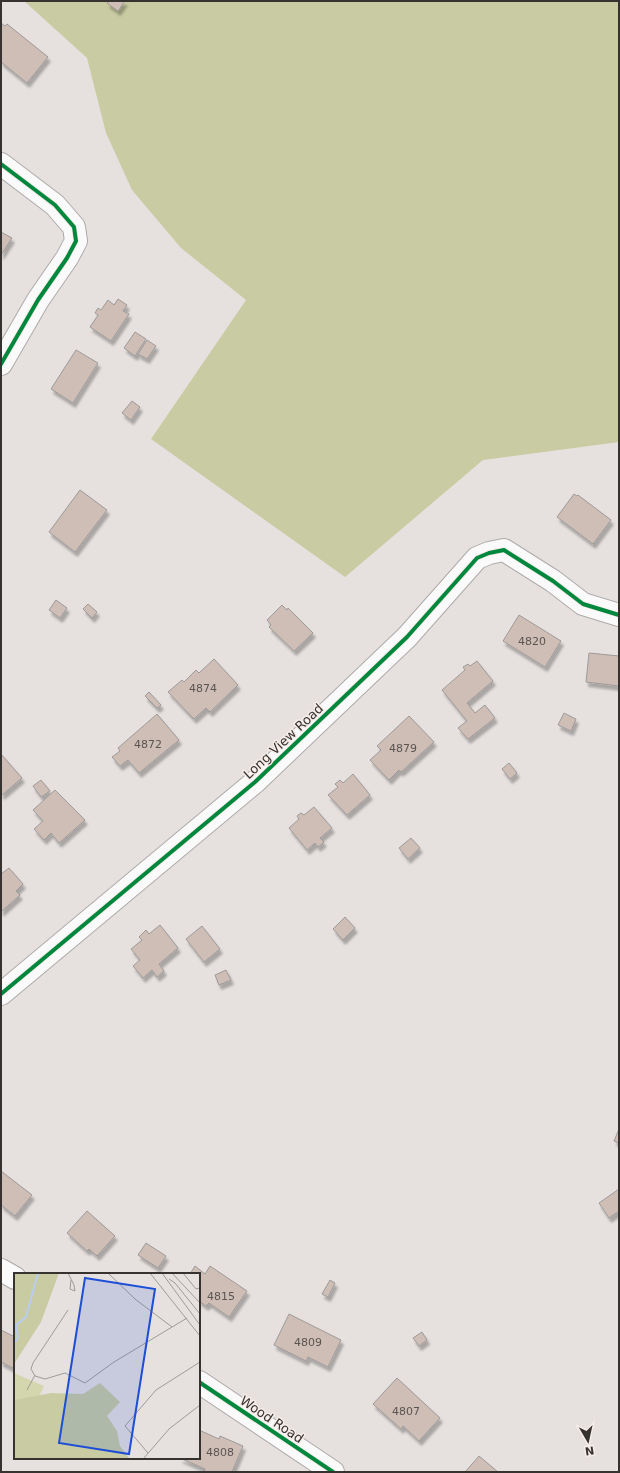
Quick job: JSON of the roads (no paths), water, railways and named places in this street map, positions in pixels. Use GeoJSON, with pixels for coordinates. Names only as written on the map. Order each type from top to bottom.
{"type":"FeatureCollection","features":[{"type":"Feature","properties":{"kind":"street"},"geometry":{"type":"LineString","coordinates":[[1,164],[54,205],[74,226],[76,241],[68,258],[38,300],[1,364]]}},
{"type":"Feature","properties":{"kind":"street","name":"Long View Road"},"geometry":{"type":"LineString","coordinates":[[1,994],[255,782],[407,637],[477,558],[489,553],[504,550],[552,581],[583,604],[619,615]]}},
{"type":"Feature","properties":{"kind":"street"},"geometry":{"type":"LineString","coordinates":[[1,1270],[14,1277]]}},
{"type":"Feature","properties":{"kind":"street","name":"Wood Road"},"geometry":{"type":"LineString","coordinates":[[200,1383],[333,1472]]}}]}
